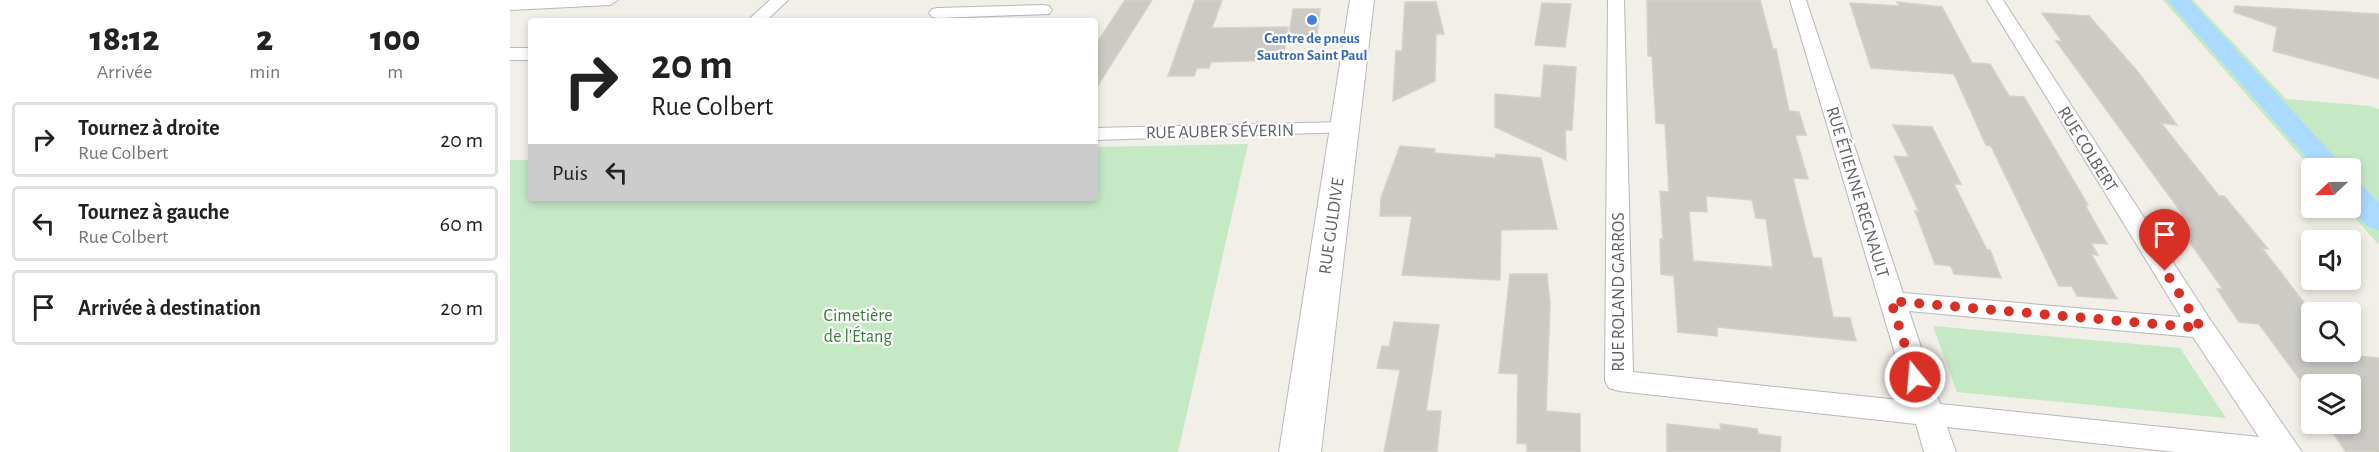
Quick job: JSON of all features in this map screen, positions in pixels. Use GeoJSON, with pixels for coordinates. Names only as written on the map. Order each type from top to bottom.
{"type":"FeatureCollection","features":[{"type":"Feature","properties":{"kind":"street"},"geometry":{"type":"LineString","coordinates":[[510,5],[610,0]]}},
{"type":"Feature","properties":{"kind":"street"},"geometry":{"type":"LineString","coordinates":[[759,18],[780,0]]}},
{"type":"Feature","properties":{"kind":"street","name":"RUE GULDIVE"},"geometry":{"type":"LineString","coordinates":[[1300,452],[1362,0]]}},
{"type":"Feature","properties":{"kind":"street","name":"RUE ROLAND GARROS"},"geometry":{"type":"LineString","coordinates":[[1616,0],[1619,381],[1927,415]]}},
{"type":"Feature","properties":{"kind":"street","name":"RUE ÉTIENNE REGNAULT"},"geometry":{"type":"LineString","coordinates":[[1798,0],[1940,452]]}},
{"type":"Feature","properties":{"kind":"street","name":"RUE COLBERT"},"geometry":{"type":"LineString","coordinates":[[1995,0],[2201,328],[2286,452]]}},
{"type":"Feature","properties":{"kind":"street"},"geometry":{"type":"LineString","coordinates":[[940,11],[1043,10]]}},
{"type":"Feature","properties":{"kind":"street"},"geometry":{"type":"LineString","coordinates":[[510,54],[528,54]]}},
{"type":"Feature","properties":{"kind":"street","name":"RUE AUBER SÉVERIN"},"geometry":{"type":"LineString","coordinates":[[1098,134],[1345,128]]}},
{"type":"Feature","properties":{"kind":"street"},"geometry":{"type":"LineString","coordinates":[[1891,301],[2201,328]]}},
{"type":"Feature","properties":{"kind":"street"},"geometry":{"type":"LineString","coordinates":[[1927,415],[2286,452]]}},
{"type":"Feature","properties":{"kind":"green space"},"geometry":{"type":"Polygon","coordinates":[[[2163,0],[2193,0],[2286,99],[2370,106],[2379,109],[2379,245],[2355,218],[2361,218],[2361,158],[2302,158],[2163,0]]]}},
{"type":"Feature","properties":{"kind":"green space","name":"Cimetière de l'Étang"},"geometry":{"type":"Polygon","coordinates":[[[1248,144],[1178,452],[510,452],[510,160],[528,160],[528,201],[1098,201],[1098,147],[1248,144]]]}},
{"type":"Feature","properties":{"kind":"green space"},"geometry":{"type":"Polygon","coordinates":[[[1933,326],[2180,348],[2226,418],[1957,392],[1933,326]]]}},
{"type":"Feature","properties":{"kind":"building"},"geometry":{"type":"Polygon","coordinates":[[[1125,0],[1152,0],[1098,85],[1098,41],[1125,0]]]}},
{"type":"Feature","properties":{"kind":"building"},"geometry":{"type":"Polygon","coordinates":[[[1195,0],[1222,0],[1212,28],[1288,27],[1283,60],[1211,62],[1209,68],[1197,68],[1194,76],[1168,76],[1195,0]]]}},
{"type":"Feature","properties":{"kind":"building"},"geometry":{"type":"Polygon","coordinates":[[[1647,0],[1760,0],[1773,49],[1776,49],[1789,111],[1799,112],[1806,135],[1795,135],[1808,179],[1793,178],[1813,258],[1821,258],[1833,317],[1850,318],[1856,341],[1717,327],[1717,336],[1678,332],[1674,276],[1661,274],[1660,239],[1663,239],[1660,191],[1669,192],[1667,156],[1665,124],[1656,123],[1652,56],[1648,56],[1647,0]],[[1706,196],[1707,212],[1689,211],[1693,261],[1773,267],[1766,219],[1756,218],[1752,200],[1706,196]]]}},
{"type":"Feature","properties":{"kind":"building"},"geometry":{"type":"Polygon","coordinates":[[[1405,2],[1436,2],[1444,34],[1436,34],[1435,81],[1393,101],[1396,51],[1402,51],[1405,2]]]}},
{"type":"Feature","properties":{"kind":"building"},"geometry":{"type":"Polygon","coordinates":[[[1897,2],[1942,7],[1972,63],[1990,64],[2009,96],[2024,97],[2088,205],[2085,205],[2107,244],[2091,243],[2098,255],[2091,254],[2117,299],[2077,296],[2072,286],[2059,286],[1991,146],[1986,145],[1954,74],[1871,68],[1850,3],[1900,6],[1897,2]]]}},
{"type":"Feature","properties":{"kind":"building"},"geometry":{"type":"Polygon","coordinates":[[[1542,3],[1571,4],[1565,47],[1535,45],[1542,3]]]}},
{"type":"Feature","properties":{"kind":"building"},"geometry":{"type":"Polygon","coordinates":[[[2235,6],[2379,14],[2379,79],[2273,51],[2277,27],[2234,12],[2235,6]]]}},
{"type":"Feature","properties":{"kind":"building"},"geometry":{"type":"Polygon","coordinates":[[[1293,9],[1320,9],[1316,43],[1288,43],[1293,9]]]}},
{"type":"Feature","properties":{"kind":"building"},"geometry":{"type":"Polygon","coordinates":[[[2042,13],[2089,16],[2138,72],[2177,125],[2161,123],[2219,196],[2224,196],[2268,249],[2262,248],[2304,302],[2301,302],[2301,362],[2361,362],[2361,356],[2379,358],[2379,452],[2346,452],[2334,434],[2361,434],[2361,374],[2301,374],[2301,381],[2259,324],[2239,322],[2217,289],[2223,289],[2178,226],[2192,227],[2056,41],[2062,41],[2042,13]]]}},
{"type":"Feature","properties":{"kind":"building"},"geometry":{"type":"Polygon","coordinates":[[[1544,65],[1576,67],[1572,130],[1565,130],[1566,160],[1495,127],[1495,94],[1541,98],[1544,65]]]}},
{"type":"Feature","properties":{"kind":"building"},"geometry":{"type":"Polygon","coordinates":[[[1893,125],[1932,127],[1961,184],[1954,184],[1987,250],[1990,250],[2001,278],[1954,274],[1951,266],[1935,264],[1915,211],[1919,212],[1894,156],[1909,157],[1893,125]]]}},
{"type":"Feature","properties":{"kind":"building"},"geometry":{"type":"Polygon","coordinates":[[[1400,146],[1435,149],[1434,153],[1496,158],[1496,154],[1541,158],[1557,229],[1501,230],[1500,280],[1402,275],[1412,216],[1380,216],[1381,198],[1400,146]]]}},
{"type":"Feature","properties":{"kind":"building"},"geometry":{"type":"Polygon","coordinates":[[[1510,274],[1547,274],[1550,304],[1546,411],[1580,414],[1580,452],[1527,452],[1527,444],[1517,443],[1518,374],[1499,373],[1510,274]]]}},
{"type":"Feature","properties":{"kind":"building"},"geometry":{"type":"Polygon","coordinates":[[[1394,322],[1439,325],[1426,411],[1441,411],[1437,452],[1384,452],[1400,370],[1377,368],[1382,346],[1389,347],[1394,322]]]}},
{"type":"Feature","properties":{"kind":"building"},"geometry":{"type":"Polygon","coordinates":[[[1667,424],[1721,430],[1720,424],[1757,429],[1758,434],[1781,437],[1780,452],[1667,452],[1667,424]]]}},
{"type":"Feature","properties":{"kind":"waterway"},"geometry":{"type":"LineString","coordinates":[[2178,0],[2322,158]]}},
{"type":"Feature","properties":{"kind":"waterway"},"geometry":{"type":"LineString","coordinates":[[2361,201],[2379,221]]}},
{"type":"Feature","properties":{"kind":"place","name":"Centre de pneus Sautron Saint Paul"},"geometry":{"type":"Point","coordinates":[1312,20]}},
{"type":"Feature","properties":{"kind":"route"},"geometry":{"type":"LineString","coordinates":[[1915,377],[1891,301],[2201,328],[2165,271]]}}]}
